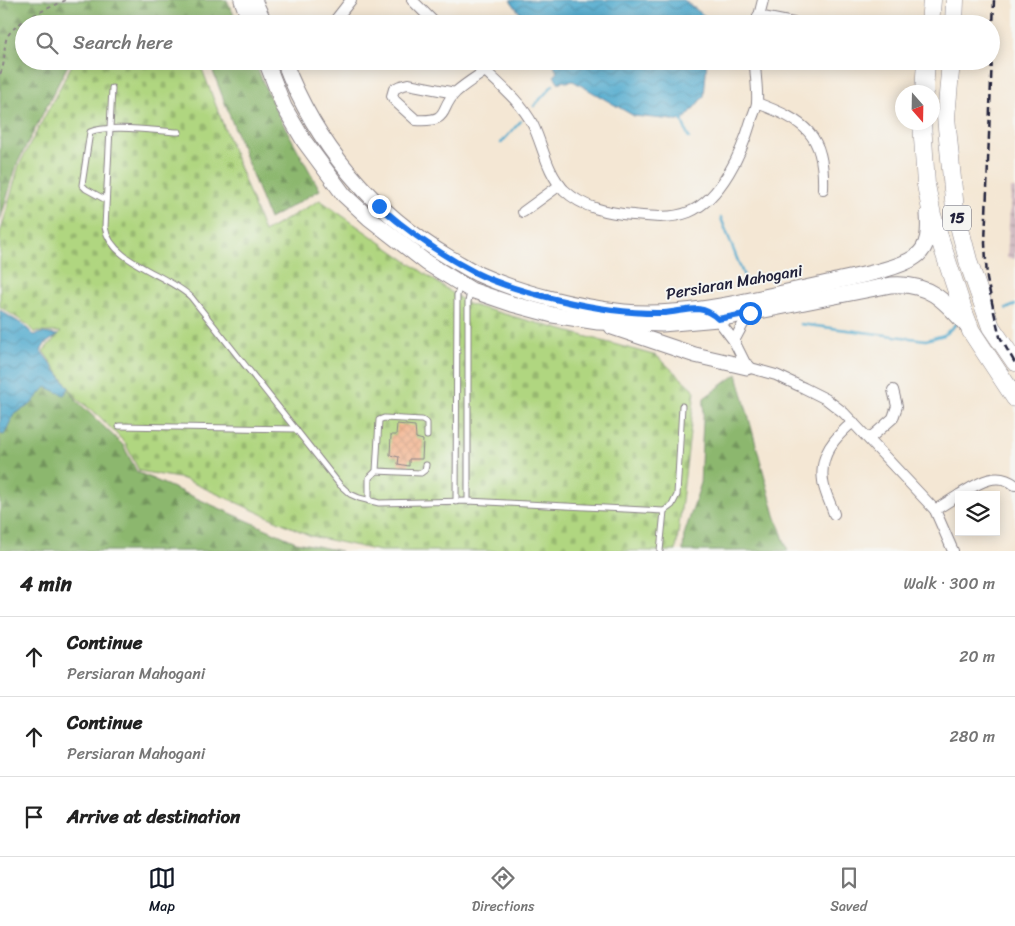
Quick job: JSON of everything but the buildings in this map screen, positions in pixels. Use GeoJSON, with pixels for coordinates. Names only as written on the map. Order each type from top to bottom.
{"type":"FeatureCollection","features":[{"type":"Feature","properties":{"kind":"highway"},"geometry":{"type":"LineString","coordinates":[[931,15],[932,0]]}},
{"type":"Feature","properties":{"kind":"highway"},"geometry":{"type":"LineString","coordinates":[[954,15],[955,0]]}},
{"type":"Feature","properties":{"kind":"highway"},"geometry":{"type":"LineString","coordinates":[[924,85],[925,70]]}},
{"type":"Feature","properties":{"kind":"highway","name":"15"},"geometry":{"type":"LineString","coordinates":[[950,70],[946,116],[955,210],[969,264],[991,326],[1015,362]]}},
{"type":"Feature","properties":{"kind":"highway","name":"15"},"geometry":{"type":"LineString","coordinates":[[923,130],[926,185],[938,236],[971,331],[1015,398]]}},
{"type":"Feature","properties":{"kind":"main road"},"geometry":{"type":"LineString","coordinates":[[262,0],[267,15]]}},
{"type":"Feature","properties":{"kind":"main road"},"geometry":{"type":"LineString","coordinates":[[245,2],[249,15]]}},
{"type":"Feature","properties":{"kind":"main road"},"geometry":{"type":"LineString","coordinates":[[245,2],[257,15]]}},
{"type":"Feature","properties":{"kind":"main road","name":"Persiaran Mahogani"},"geometry":{"type":"LineString","coordinates":[[270,70],[284,107],[304,140],[344,195],[369,218],[427,263],[466,287],[512,304],[553,315],[598,322],[662,324],[718,319],[891,285],[905,284],[918,286],[948,304],[971,331]]}},
{"type":"Feature","properties":{"kind":"main road","name":"Persiaran Mahogani"},"geometry":{"type":"LineString","coordinates":[[288,70],[318,131],[355,181],[379,206],[408,230],[439,252],[477,273],[516,288],[559,300],[624,312],[665,313],[700,309],[863,275],[905,263],[917,256],[925,247],[929,233],[926,185]]}},
{"type":"Feature","properties":{"kind":"main road"},"geometry":{"type":"LineString","coordinates":[[598,322],[696,355],[747,367]]}},
{"type":"Feature","properties":{"kind":"street"},"geometry":{"type":"LineString","coordinates":[[339,15],[351,0]]}},
{"type":"Feature","properties":{"kind":"street"},"geometry":{"type":"LineString","coordinates":[[412,0],[427,15]]}},
{"type":"Feature","properties":{"kind":"street"},"geometry":{"type":"LineString","coordinates":[[759,15],[763,0]]}},
{"type":"Feature","properties":{"kind":"street"},"geometry":{"type":"LineString","coordinates":[[455,93],[408,84],[394,89],[392,96],[395,102],[416,120],[436,118],[444,114],[455,93],[485,71],[522,107],[533,126],[560,185],[575,198],[589,206],[609,213],[654,218],[676,216],[692,211],[710,198],[725,179],[744,145],[757,103],[755,70]]}},
{"type":"Feature","properties":{"kind":"street"},"geometry":{"type":"LineString","coordinates":[[757,103],[785,114],[802,125],[812,138],[819,151],[823,172],[823,190]]}},
{"type":"Feature","properties":{"kind":"street"},"geometry":{"type":"LineString","coordinates":[[523,212],[560,185]]}},
{"type":"Feature","properties":{"kind":"street"},"geometry":{"type":"LineString","coordinates":[[700,309],[718,319],[734,341],[747,367],[776,376],[826,399],[853,422],[935,510],[953,551]]}},
{"type":"Feature","properties":{"kind":"street"},"geometry":{"type":"LineString","coordinates":[[734,341],[750,313]]}},
{"type":"Feature","properties":{"kind":"street"},"geometry":{"type":"LineString","coordinates":[[868,439],[894,418],[897,406],[893,390]]}},
{"type":"Feature","properties":{"kind":"street"},"geometry":{"type":"LineString","coordinates":[[834,514],[823,481],[823,466],[826,453],[832,443],[853,422]]}},
{"type":"Feature","properties":{"kind":"street"},"geometry":{"type":"LineString","coordinates":[[966,491],[983,481],[999,478],[1015,485]]}},
{"type":"Feature","properties":{"kind":"street"},"geometry":{"type":"LineString","coordinates":[[935,510],[955,498]]}},
{"type":"Feature","properties":{"kind":"lane"},"geometry":{"type":"LineString","coordinates":[[112,88],[106,234],[123,256],[182,288],[191,297],[340,485],[350,494],[379,503],[468,501],[664,511],[672,505],[677,495],[682,406]]}},
{"type":"Feature","properties":{"kind":"lane"},"geometry":{"type":"LineString","coordinates":[[106,200],[82,185],[90,132],[110,128],[179,132]]}},
{"type":"Feature","properties":{"kind":"lane"},"geometry":{"type":"LineString","coordinates":[[466,287],[468,302],[468,501]]}},
{"type":"Feature","properties":{"kind":"lane"},"geometry":{"type":"LineString","coordinates":[[456,502],[457,296],[466,287]]}},
{"type":"Feature","properties":{"kind":"lane"},"geometry":{"type":"LineString","coordinates":[[369,501],[369,478],[376,471],[378,423],[381,418],[422,420],[427,423],[427,436]]}},
{"type":"Feature","properties":{"kind":"lane"},"geometry":{"type":"LineString","coordinates":[[119,426],[296,429]]}},
{"type":"Feature","properties":{"kind":"lane"},"geometry":{"type":"LineString","coordinates":[[376,471],[421,473],[425,470],[426,465]]}},
{"type":"Feature","properties":{"kind":"lane"},"geometry":{"type":"LineString","coordinates":[[660,551],[664,511]]}},
{"type":"Feature","properties":{"kind":"path"},"geometry":{"type":"LineString","coordinates":[[37,15],[66,0]]}},
{"type":"Feature","properties":{"kind":"path"},"geometry":{"type":"LineString","coordinates":[[0,74],[4,67],[8,34],[15,28]]}},
{"type":"Feature","properties":{"kind":"shaded area"},"geometry":{"type":"Polygon","coordinates":[[[1011,188],[1015,188],[1015,259],[1007,258],[1011,188]]]}},
{"type":"Feature","properties":{"kind":"green space"},"geometry":{"type":"Polygon","coordinates":[[[0,0],[227,0],[234,15],[15,15],[15,70],[65,70],[17,164],[0,221],[0,0]]]}},
{"type":"Feature","properties":{"kind":"green space"},"geometry":{"type":"Polygon","coordinates":[[[69,70],[202,70],[264,232],[320,200],[468,304],[657,356],[695,391],[676,551],[380,551],[311,536],[184,479],[139,471],[125,443],[98,415],[78,400],[43,351],[61,332],[34,332],[25,323],[0,307],[0,234],[19,165],[69,70]]]}},
{"type":"Feature","properties":{"kind":"green space"},"geometry":{"type":"Polygon","coordinates":[[[212,70],[258,70],[275,109],[320,190],[269,219],[212,70]]]}},
{"type":"Feature","properties":{"kind":"green space"},"geometry":{"type":"Polygon","coordinates":[[[737,374],[775,515],[788,551],[683,551],[684,535],[700,486],[704,398],[737,374]]]}},
{"type":"Feature","properties":{"kind":"green space"},"geometry":{"type":"Polygon","coordinates":[[[46,386],[64,394],[69,388],[77,401],[123,445],[137,472],[296,542],[341,551],[0,551],[0,434],[4,434],[14,414],[30,405],[46,386]]]}},
{"type":"Feature","properties":{"kind":"water"},"geometry":{"type":"Polygon","coordinates":[[[510,0],[684,0],[703,15],[521,15],[510,0]]]}},
{"type":"Feature","properties":{"kind":"water"},"geometry":{"type":"Polygon","coordinates":[[[556,70],[706,70],[704,96],[683,121],[634,116],[573,81],[562,81],[559,83],[554,76],[557,73],[556,70]]]}},
{"type":"Feature","properties":{"kind":"water"},"geometry":{"type":"Polygon","coordinates":[[[0,310],[25,326],[34,335],[42,333],[58,335],[45,344],[41,351],[69,388],[64,395],[46,387],[30,405],[14,414],[4,435],[0,434],[0,310]]]}},
{"type":"Feature","properties":{"kind":"waterway"},"geometry":{"type":"LineString","coordinates":[[534,106],[553,85]]}},
{"type":"Feature","properties":{"kind":"waterway"},"geometry":{"type":"LineString","coordinates":[[681,118],[689,138]]}},
{"type":"Feature","properties":{"kind":"waterway"},"geometry":{"type":"LineString","coordinates":[[501,143],[521,121]]}},
{"type":"Feature","properties":{"kind":"waterway"},"geometry":{"type":"LineString","coordinates":[[721,218],[745,279]]}},
{"type":"Feature","properties":{"kind":"waterway"},"geometry":{"type":"LineString","coordinates":[[1006,309],[1015,305]]}},
{"type":"Feature","properties":{"kind":"waterway"},"geometry":{"type":"LineString","coordinates":[[800,324],[926,340],[944,335],[956,324]]}},
{"type":"Feature","properties":{"kind":"railway"},"geometry":{"type":"LineString","coordinates":[[993,15],[994,0]]}},
{"type":"Feature","properties":{"kind":"railway"},"geometry":{"type":"LineString","coordinates":[[991,70],[985,243],[987,279],[1000,337],[1015,363]]}},
{"type":"Feature","properties":{"kind":"route"},"geometry":{"type":"LineString","coordinates":[[379,206],[439,252],[477,273],[516,288],[559,300],[624,312],[665,313],[700,309],[718,319],[750,313]]}}]}
